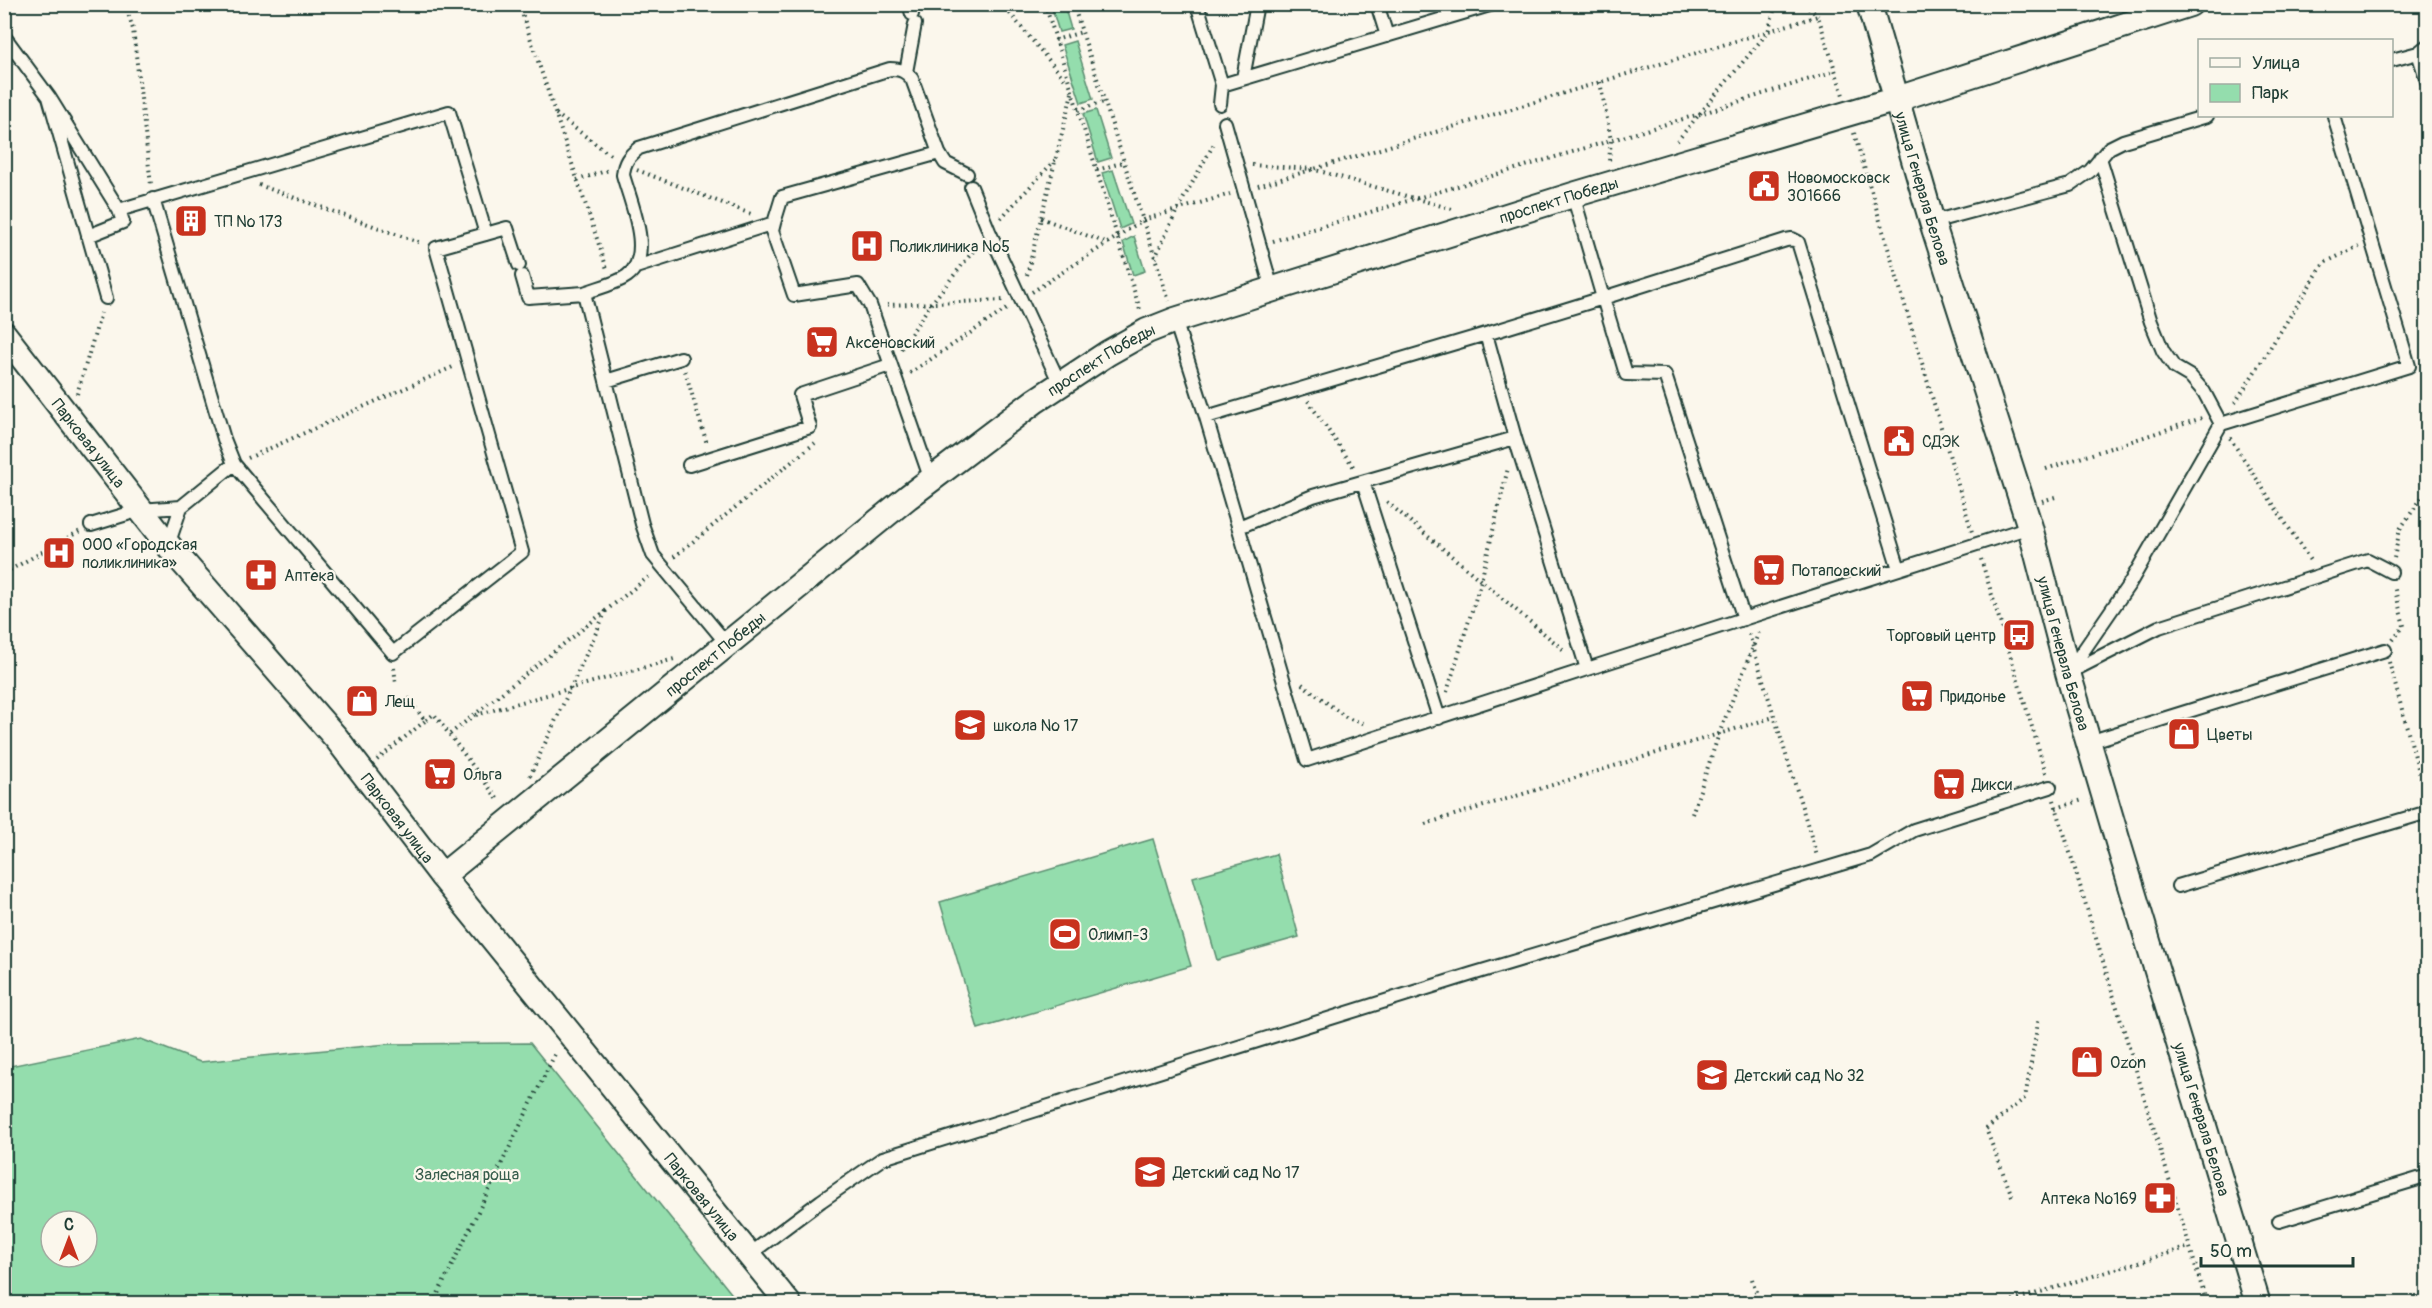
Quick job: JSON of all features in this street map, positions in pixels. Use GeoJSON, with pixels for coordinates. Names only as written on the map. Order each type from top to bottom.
{"type":"FeatureCollection","features":[{"type":"Feature","properties":{"kind":"street","name":"улица Генерала Белова"},"geometry":{"type":"LineString","coordinates":[[1869,4],[1932,222],[2030,527],[2068,672],[2258,1304]]}},
{"type":"Feature","properties":{"kind":"street","name":"проспект Победы"},"geometry":{"type":"LineString","coordinates":[[442,876],[931,480],[1035,401],[1108,353],[1147,332],[1175,320],[1573,195],[1897,99],[2160,9],[2190,4]]}},
{"type":"Feature","properties":{"kind":"street","name":"Парковая улица"},"geometry":{"type":"LineString","coordinates":[[4,334],[168,545],[337,739],[442,876],[789,1304]]}},
{"type":"Feature","properties":{"kind":"lane"},"geometry":{"type":"LineString","coordinates":[[1197,4],[1221,85],[1220,104]]}},
{"type":"Feature","properties":{"kind":"lane"},"geometry":{"type":"LineString","coordinates":[[1243,78],[1257,4]]}},
{"type":"Feature","properties":{"kind":"lane"},"geometry":{"type":"LineString","coordinates":[[1377,4],[1387,36]]}},
{"type":"Feature","properties":{"kind":"lane"},"geometry":{"type":"LineString","coordinates":[[1221,85],[1493,4]]}},
{"type":"Feature","properties":{"kind":"lane"},"geometry":{"type":"LineString","coordinates":[[915,14],[906,72],[918,91],[939,153],[945,164],[967,174]]}},
{"type":"Feature","properties":{"kind":"lane"},"geometry":{"type":"LineString","coordinates":[[4,36],[49,97],[119,210],[123,222],[88,236]]}},
{"type":"Feature","properties":{"kind":"lane"},"geometry":{"type":"LineString","coordinates":[[2393,59],[2422,49],[2427,84]]}},
{"type":"Feature","properties":{"kind":"lane"},"geometry":{"type":"LineString","coordinates":[[636,267],[640,254],[640,238],[622,175],[629,156],[639,148],[890,69],[906,72]]}},
{"type":"Feature","properties":{"kind":"lane"},"geometry":{"type":"LineString","coordinates":[[49,97],[106,298]]}},
{"type":"Feature","properties":{"kind":"lane"},"geometry":{"type":"LineString","coordinates":[[119,210],[449,111],[486,234]]}},
{"type":"Feature","properties":{"kind":"lane"},"geometry":{"type":"LineString","coordinates":[[1932,222],[2070,185],[2090,171],[2109,148],[2123,141],[2204,117]]}},
{"type":"Feature","properties":{"kind":"lane"},"geometry":{"type":"LineString","coordinates":[[2068,672],[2130,584],[2219,419],[2409,366],[2334,117]]}},
{"type":"Feature","properties":{"kind":"lane"},"geometry":{"type":"LineString","coordinates":[[1225,123],[1272,289]]}},
{"type":"Feature","properties":{"kind":"lane"},"geometry":{"type":"LineString","coordinates":[[931,480],[870,305],[858,285],[794,295],[772,231],[782,197],[939,153]]}},
{"type":"Feature","properties":{"kind":"lane"},"geometry":{"type":"LineString","coordinates":[[2100,158],[2151,322],[2163,351],[2174,367],[2191,377],[2204,392],[2219,419]]}},
{"type":"Feature","properties":{"kind":"lane"},"geometry":{"type":"LineString","coordinates":[[971,187],[1060,384]]}},
{"type":"Feature","properties":{"kind":"lane"},"geometry":{"type":"LineString","coordinates":[[1573,195],[1626,374],[1665,375],[1744,619]]}},
{"type":"Feature","properties":{"kind":"lane"},"geometry":{"type":"LineString","coordinates":[[153,199],[224,439],[234,464],[393,653],[522,552],[436,248],[507,228],[528,297],[584,293],[627,276],[636,267],[774,222]]}},
{"type":"Feature","properties":{"kind":"lane"},"geometry":{"type":"LineString","coordinates":[[1206,417],[1486,334],[1792,239],[1798,242],[1899,569]]}},
{"type":"Feature","properties":{"kind":"lane"},"geometry":{"type":"LineString","coordinates":[[584,293],[642,524],[652,555],[727,644]]}},
{"type":"Feature","properties":{"kind":"lane"},"geometry":{"type":"LineString","coordinates":[[1175,320],[1239,527],[1307,760],[2030,527]]}},
{"type":"Feature","properties":{"kind":"lane"},"geometry":{"type":"LineString","coordinates":[[1486,334],[1515,438],[1587,669]]}},
{"type":"Feature","properties":{"kind":"lane"},"geometry":{"type":"LineString","coordinates":[[606,381],[681,358]]}},
{"type":"Feature","properties":{"kind":"lane"},"geometry":{"type":"LineString","coordinates":[[689,465],[810,427],[800,395],[890,364]]}},
{"type":"Feature","properties":{"kind":"lane"},"geometry":{"type":"LineString","coordinates":[[1239,527],[1313,496],[1515,438]]}},
{"type":"Feature","properties":{"kind":"lane"},"geometry":{"type":"LineString","coordinates":[[168,545],[181,507],[234,464]]}},
{"type":"Feature","properties":{"kind":"lane"},"geometry":{"type":"LineString","coordinates":[[1363,482],[1439,718]]}},
{"type":"Feature","properties":{"kind":"lane"},"geometry":{"type":"LineString","coordinates":[[91,525],[140,510],[181,507]]}},
{"type":"Feature","properties":{"kind":"lane"},"geometry":{"type":"LineString","coordinates":[[2068,672],[2159,627],[2319,575],[2368,560],[2391,572]]}},
{"type":"Feature","properties":{"kind":"lane"},"geometry":{"type":"LineString","coordinates":[[2089,742],[2385,650]]}},
{"type":"Feature","properties":{"kind":"lane"},"geometry":{"type":"LineString","coordinates":[[750,1254],[883,1158],[1472,974],[1871,855],[1914,830],[2050,787]]}},
{"type":"Feature","properties":{"kind":"lane"},"geometry":{"type":"LineString","coordinates":[[2178,886],[2427,812]]}},
{"type":"Feature","properties":{"kind":"lane"},"geometry":{"type":"LineString","coordinates":[[2279,1221],[2427,1176]]}},
{"type":"Feature","properties":{"kind":"path"},"geometry":{"type":"LineString","coordinates":[[125,4],[133,28],[153,199]]}},
{"type":"Feature","properties":{"kind":"path"},"geometry":{"type":"LineString","coordinates":[[519,4],[611,283]]}},
{"type":"Feature","properties":{"kind":"path"},"geometry":{"type":"LineString","coordinates":[[1002,4],[1070,85]]}},
{"type":"Feature","properties":{"kind":"path"},"geometry":{"type":"LineString","coordinates":[[1045,4],[1147,332]]}},
{"type":"Feature","properties":{"kind":"path"},"geometry":{"type":"LineString","coordinates":[[1073,4],[1175,320]]}},
{"type":"Feature","properties":{"kind":"path"},"geometry":{"type":"LineString","coordinates":[[1653,171],[1768,32],[1776,4]]}},
{"type":"Feature","properties":{"kind":"path"},"geometry":{"type":"LineString","coordinates":[[1804,4],[1818,16],[2207,1304]]}},
{"type":"Feature","properties":{"kind":"path"},"geometry":{"type":"LineString","coordinates":[[896,382],[1143,220],[1818,16]]}},
{"type":"Feature","properties":{"kind":"path"},"geometry":{"type":"LineString","coordinates":[[1056,40],[1082,32]]}},
{"type":"Feature","properties":{"kind":"path"},"geometry":{"type":"LineString","coordinates":[[1259,246],[1413,198],[1700,114],[1835,71]]}},
{"type":"Feature","properties":{"kind":"path"},"geometry":{"type":"LineString","coordinates":[[1600,82],[1611,140],[1607,185]]}},
{"type":"Feature","properties":{"kind":"path"},"geometry":{"type":"LineString","coordinates":[[1021,299],[1072,93]]}},
{"type":"Feature","properties":{"kind":"path"},"geometry":{"type":"LineString","coordinates":[[1078,110],[1104,102]]}},
{"type":"Feature","properties":{"kind":"path"},"geometry":{"type":"LineString","coordinates":[[556,114],[624,165],[774,222]]}},
{"type":"Feature","properties":{"kind":"path"},"geometry":{"type":"LineString","coordinates":[[1155,258],[1177,210],[1225,123]]}},
{"type":"Feature","properties":{"kind":"path"},"geometry":{"type":"LineString","coordinates":[[890,364],[930,305],[989,231],[1056,158]]}},
{"type":"Feature","properties":{"kind":"path"},"geometry":{"type":"LineString","coordinates":[[1097,170],[1124,162]]}},
{"type":"Feature","properties":{"kind":"path"},"geometry":{"type":"LineString","coordinates":[[578,180],[624,165]]}},
{"type":"Feature","properties":{"kind":"path"},"geometry":{"type":"LineString","coordinates":[[1236,165],[1312,169],[1457,211]]}},
{"type":"Feature","properties":{"kind":"path"},"geometry":{"type":"LineString","coordinates":[[231,176],[436,248]]}},
{"type":"Feature","properties":{"kind":"path"},"geometry":{"type":"LineString","coordinates":[[1041,218],[1107,243]]}},
{"type":"Feature","properties":{"kind":"path"},"geometry":{"type":"LineString","coordinates":[[2046,469],[2219,419],[2324,263],[2372,240]]}},
{"type":"Feature","properties":{"kind":"path"},"geometry":{"type":"LineString","coordinates":[[70,418],[106,298]]}},
{"type":"Feature","properties":{"kind":"path"},"geometry":{"type":"LineString","coordinates":[[870,305],[930,305],[1021,299]]}},
{"type":"Feature","properties":{"kind":"path"},"geometry":{"type":"LineString","coordinates":[[681,358],[711,458]]}},
{"type":"Feature","properties":{"kind":"path"},"geometry":{"type":"LineString","coordinates":[[234,464],[468,360]]}},
{"type":"Feature","properties":{"kind":"path"},"geometry":{"type":"LineString","coordinates":[[1301,390],[1363,482],[1587,669]]}},
{"type":"Feature","properties":{"kind":"path"},"geometry":{"type":"LineString","coordinates":[[2219,419],[2319,575]]}},
{"type":"Feature","properties":{"kind":"path"},"geometry":{"type":"LineString","coordinates":[[450,734],[815,443],[810,427]]}},
{"type":"Feature","properties":{"kind":"path"},"geometry":{"type":"LineString","coordinates":[[1439,718],[1482,581],[1515,438]]}},
{"type":"Feature","properties":{"kind":"path"},"geometry":{"type":"LineString","coordinates":[[4,571],[8,571],[91,525]]}},
{"type":"Feature","properties":{"kind":"path"},"geometry":{"type":"LineString","coordinates":[[526,786],[607,610]]}},
{"type":"Feature","properties":{"kind":"path"},"geometry":{"type":"LineString","coordinates":[[1692,814],[1719,734],[1767,611]]}},
{"type":"Feature","properties":{"kind":"path"},"geometry":{"type":"LineString","coordinates":[[1744,619],[1821,870]]}},
{"type":"Feature","properties":{"kind":"path"},"geometry":{"type":"LineString","coordinates":[[2385,650],[2427,800]]}},
{"type":"Feature","properties":{"kind":"path"},"geometry":{"type":"LineString","coordinates":[[472,716],[682,657]]}},
{"type":"Feature","properties":{"kind":"path"},"geometry":{"type":"LineString","coordinates":[[1280,667],[1347,718],[1394,733]]}},
{"type":"Feature","properties":{"kind":"path"},"geometry":{"type":"LineString","coordinates":[[408,699],[426,721]]}},
{"type":"Feature","properties":{"kind":"path"},"geometry":{"type":"LineString","coordinates":[[363,772],[434,714],[512,818]]}},
{"type":"Feature","properties":{"kind":"path"},"geometry":{"type":"LineString","coordinates":[[1425,824],[1774,717]]}},
{"type":"Feature","properties":{"kind":"path"},"geometry":{"type":"LineString","coordinates":[[2056,808],[2104,793]]}},
{"type":"Feature","properties":{"kind":"path"},"geometry":{"type":"LineString","coordinates":[[2012,1196],[1986,1129],[2025,1098],[2039,1017]]}},
{"type":"Feature","properties":{"kind":"path"},"geometry":{"type":"LineString","coordinates":[[433,1304],[567,1029]]}},
{"type":"Feature","properties":{"kind":"path"},"geometry":{"type":"LineString","coordinates":[[2001,1304],[2189,1247]]}},
{"type":"Feature","properties":{"kind":"path"},"geometry":{"type":"LineString","coordinates":[[1752,1279],[1760,1304]]}},
{"type":"Feature","properties":{"kind":"green space"},"geometry":{"type":"Polygon","coordinates":[[[1051,5],[1064,5],[1071,29],[1059,32],[1051,5]]]}},
{"type":"Feature","properties":{"kind":"green space"},"geometry":{"type":"Polygon","coordinates":[[[1075,41],[1093,99],[1081,103],[1062,45],[1075,41]]]}},
{"type":"Feature","properties":{"kind":"green space"},"geometry":{"type":"Polygon","coordinates":[[[1096,110],[1111,158],[1098,162],[1083,114],[1096,110]]]}},
{"type":"Feature","properties":{"kind":"green space"},"geometry":{"type":"Polygon","coordinates":[[[1113,170],[1131,224],[1120,229],[1102,173],[1113,170]]]}},
{"type":"Feature","properties":{"kind":"green space"},"geometry":{"type":"Polygon","coordinates":[[[1134,236],[1145,271],[1133,275],[1123,242],[1134,236]]]}},
{"type":"Feature","properties":{"kind":"green space","name":"Олимп-3"},"geometry":{"type":"Polygon","coordinates":[[[1153,839],[1191,966],[978,1029],[940,902],[1153,839]]]}},
{"type":"Feature","properties":{"kind":"green space"},"geometry":{"type":"Polygon","coordinates":[[[1276,854],[1299,937],[1217,960],[1193,877],[1276,854]]]}},
{"type":"Feature","properties":{"kind":"green space","name":"Залесная роща"},"geometry":{"type":"Polygon","coordinates":[[[141,1039],[200,1062],[388,1044],[530,1043],[739,1303],[5,1303],[5,1067],[141,1039]]]}},
{"type":"Feature","properties":{"kind":"place","name":"Новомосковск 301666"},"geometry":{"type":"Point","coordinates":[1764,186]}},
{"type":"Feature","properties":{"kind":"place","name":"ТП № 173"},"geometry":{"type":"Point","coordinates":[191,221]}},
{"type":"Feature","properties":{"kind":"place","name":"Поликлиника №5"},"geometry":{"type":"Point","coordinates":[867,246]}},
{"type":"Feature","properties":{"kind":"place","name":"Аксеновский"},"geometry":{"type":"Point","coordinates":[822,342]}},
{"type":"Feature","properties":{"kind":"place","name":"СДЭК"},"geometry":{"type":"Point","coordinates":[1899,441]}},
{"type":"Feature","properties":{"kind":"place","name":"ООО «Городская поликлиника»"},"geometry":{"type":"Point","coordinates":[59,553]}},
{"type":"Feature","properties":{"kind":"place","name":"Потаповский"},"geometry":{"type":"Point","coordinates":[1769,570]}},
{"type":"Feature","properties":{"kind":"place","name":"Аптека"},"geometry":{"type":"Point","coordinates":[261,575]}},
{"type":"Feature","properties":{"kind":"place","name":"Торговый центр"},"geometry":{"type":"Point","coordinates":[2019,635]}},
{"type":"Feature","properties":{"kind":"place","name":"Придонье"},"geometry":{"type":"Point","coordinates":[1917,696]}},
{"type":"Feature","properties":{"kind":"place","name":"Лещ"},"geometry":{"type":"Point","coordinates":[362,701]}},
{"type":"Feature","properties":{"kind":"place","name":"школа № 17"},"geometry":{"type":"Point","coordinates":[970,725]}},
{"type":"Feature","properties":{"kind":"place","name":"Цветы"},"geometry":{"type":"Point","coordinates":[2184,734]}},
{"type":"Feature","properties":{"kind":"place","name":"Ольга"},"geometry":{"type":"Point","coordinates":[440,774]}},
{"type":"Feature","properties":{"kind":"place","name":"Дикси"},"geometry":{"type":"Point","coordinates":[1949,784]}},
{"type":"Feature","properties":{"kind":"place","name":"Олимп-3"},"geometry":{"type":"Point","coordinates":[1065,934]}},
{"type":"Feature","properties":{"kind":"place","name":"Ozon"},"geometry":{"type":"Point","coordinates":[2087,1062]}},
{"type":"Feature","properties":{"kind":"place","name":"Детский сад № 32"},"geometry":{"type":"Point","coordinates":[1712,1075]}},
{"type":"Feature","properties":{"kind":"place","name":"Детский сад № 17"},"geometry":{"type":"Point","coordinates":[1150,1172]}},
{"type":"Feature","properties":{"kind":"place","name":"Аптека №169"},"geometry":{"type":"Point","coordinates":[2160,1198]}}]}
